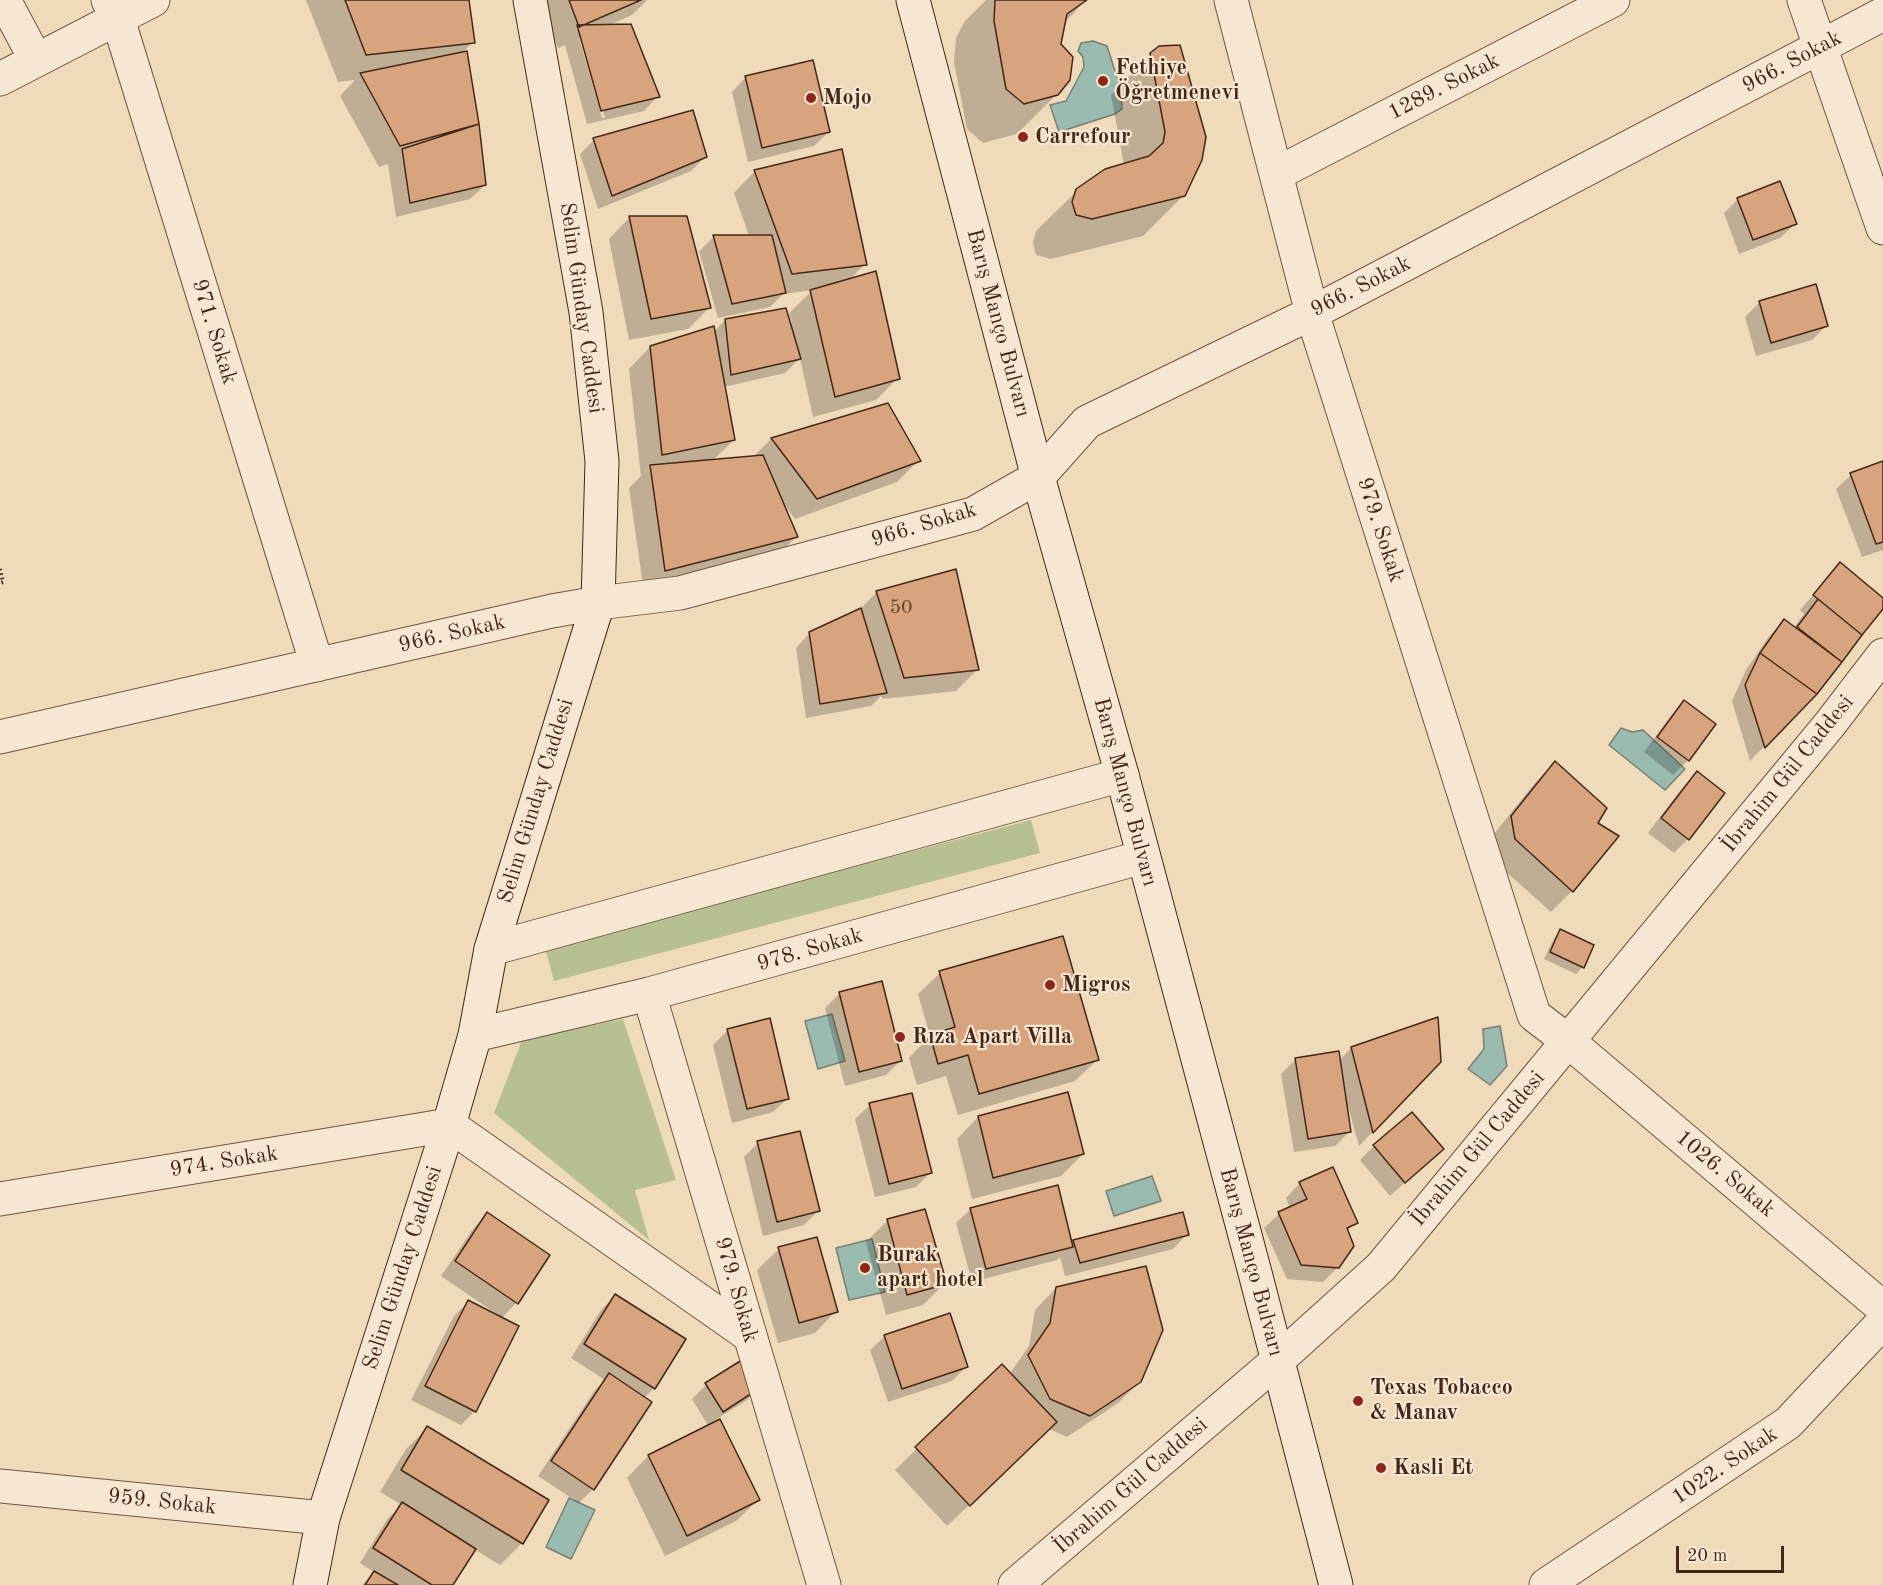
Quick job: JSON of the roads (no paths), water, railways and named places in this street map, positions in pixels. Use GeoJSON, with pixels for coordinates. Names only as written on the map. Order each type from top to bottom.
{"type":"FeatureCollection","features":[{"type":"Feature","properties":{"kind":"street"},"geometry":{"type":"LineString","coordinates":[[4,0],[36,60]]}},
{"type":"Feature","properties":{"kind":"street"},"geometry":{"type":"LineString","coordinates":[[0,79],[36,60],[113,10],[153,0]]}},
{"type":"Feature","properties":{"kind":"street","name":"Selim Günday Caddesi"},"geometry":{"type":"LineString","coordinates":[[310,1585],[323,1518],[449,1125],[475,1035],[491,949],[598,603],[602,461],[586,312],[530,0]]}},
{"type":"Feature","properties":{"kind":"street","name":"Barış Manço Bulvarı"},"geometry":{"type":"LineString","coordinates":[[913,0],[1038,477],[1122,776],[1336,1585]]}},
{"type":"Feature","properties":{"kind":"street","name":"979. Sokak"},"geometry":{"type":"LineString","coordinates":[[1231,0],[1312,313],[1534,1015],[1568,1041]]}},
{"type":"Feature","properties":{"kind":"street","name":"1289. Sokak"},"geometry":{"type":"LineString","coordinates":[[1276,174],[1613,0]]}},
{"type":"Feature","properties":{"kind":"street"},"geometry":{"type":"LineString","coordinates":[[1804,0],[1883,228]]}},
{"type":"Feature","properties":{"kind":"street","name":"971. Sokak"},"geometry":{"type":"LineString","coordinates":[[113,10],[317,665]]}},
{"type":"Feature","properties":{"kind":"street","name":"966. Sokak"},"geometry":{"type":"LineString","coordinates":[[0,737],[552,611],[680,593],[973,514],[1038,477],[1087,422],[1312,313],[1883,14]]}},
{"type":"Feature","properties":{"kind":"street","name":"İbrahim Gül Caddesi"},"geometry":{"type":"LineString","coordinates":[[1015,1585],[1277,1361],[1381,1267],[1830,724],[1883,655]]}},
{"type":"Feature","properties":{"kind":"street"},"geometry":{"type":"LineString","coordinates":[[491,949],[1122,776]]}},
{"type":"Feature","properties":{"kind":"street","name":"978. Sokak"},"geometry":{"type":"LineString","coordinates":[[475,1035],[649,994],[1143,857]]}},
{"type":"Feature","properties":{"kind":"street","name":"979. Sokak"},"geometry":{"type":"LineString","coordinates":[[649,994],[824,1585]]}},
{"type":"Feature","properties":{"kind":"street","name":"1026. Sokak"},"geometry":{"type":"LineString","coordinates":[[1568,1041],[1883,1308]]}},
{"type":"Feature","properties":{"kind":"street"},"geometry":{"type":"LineString","coordinates":[[449,1125],[750,1335]]}},
{"type":"Feature","properties":{"kind":"street","name":"974. Sokak"},"geometry":{"type":"LineString","coordinates":[[0,1198],[449,1125]]}},
{"type":"Feature","properties":{"kind":"street","name":"1022. Sokak"},"geometry":{"type":"LineString","coordinates":[[1546,1585],[1788,1424],[1883,1322]]}},
{"type":"Feature","properties":{"kind":"street","name":"959. Sokak"},"geometry":{"type":"LineString","coordinates":[[0,1486],[323,1518]]}},
{"type":"Feature","properties":{"kind":"water"},"geometry":{"type":"Polygon","coordinates":[[[1093,41],[1107,46],[1121,90],[1122,109],[1115,114],[1059,132],[1050,105],[1066,101],[1084,67],[1083,57],[1078,51],[1081,43],[1093,41]]]}},
{"type":"Feature","properties":{"kind":"water"},"geometry":{"type":"Polygon","coordinates":[[[1621,728],[1632,732],[1643,730],[1685,769],[1665,790],[1609,745],[1621,728]]]}},
{"type":"Feature","properties":{"kind":"water"},"geometry":{"type":"Polygon","coordinates":[[[832,1014],[845,1061],[818,1069],[805,1021],[832,1014]]]}},
{"type":"Feature","properties":{"kind":"water"},"geometry":{"type":"Polygon","coordinates":[[[1500,1026],[1507,1066],[1490,1085],[1468,1069],[1484,1049],[1483,1029],[1500,1026]]]}},
{"type":"Feature","properties":{"kind":"water"},"geometry":{"type":"Polygon","coordinates":[[[1152,1176],[1161,1201],[1114,1216],[1106,1191],[1152,1176]]]}},
{"type":"Feature","properties":{"kind":"water"},"geometry":{"type":"Polygon","coordinates":[[[872,1239],[885,1292],[849,1300],[836,1248],[872,1239]]]}},
{"type":"Feature","properties":{"kind":"water"},"geometry":{"type":"Polygon","coordinates":[[[569,1498],[595,1510],[571,1559],[546,1547],[569,1498]]]}},
{"type":"Feature","properties":{"kind":"place","name":"Fethiye Öğretmenevi"},"geometry":{"type":"Point","coordinates":[1103,81]}},
{"type":"Feature","properties":{"kind":"place","name":"Mojo"},"geometry":{"type":"Point","coordinates":[811,98]}},
{"type":"Feature","properties":{"kind":"place","name":"Carrefour"},"geometry":{"type":"Point","coordinates":[1023,137]}},
{"type":"Feature","properties":{"kind":"place","name":"Migros"},"geometry":{"type":"Point","coordinates":[1050,985]}},
{"type":"Feature","properties":{"kind":"place","name":"Rıza Apart Villa"},"geometry":{"type":"Point","coordinates":[900,1037]}},
{"type":"Feature","properties":{"kind":"place","name":"Burak apart hotel"},"geometry":{"type":"Point","coordinates":[865,1268]}},
{"type":"Feature","properties":{"kind":"place","name":"Texas Tobacco & Manav"},"geometry":{"type":"Point","coordinates":[1358,1401]}},
{"type":"Feature","properties":{"kind":"place","name":"Kasli Et"},"geometry":{"type":"Point","coordinates":[1381,1468]}}]}
